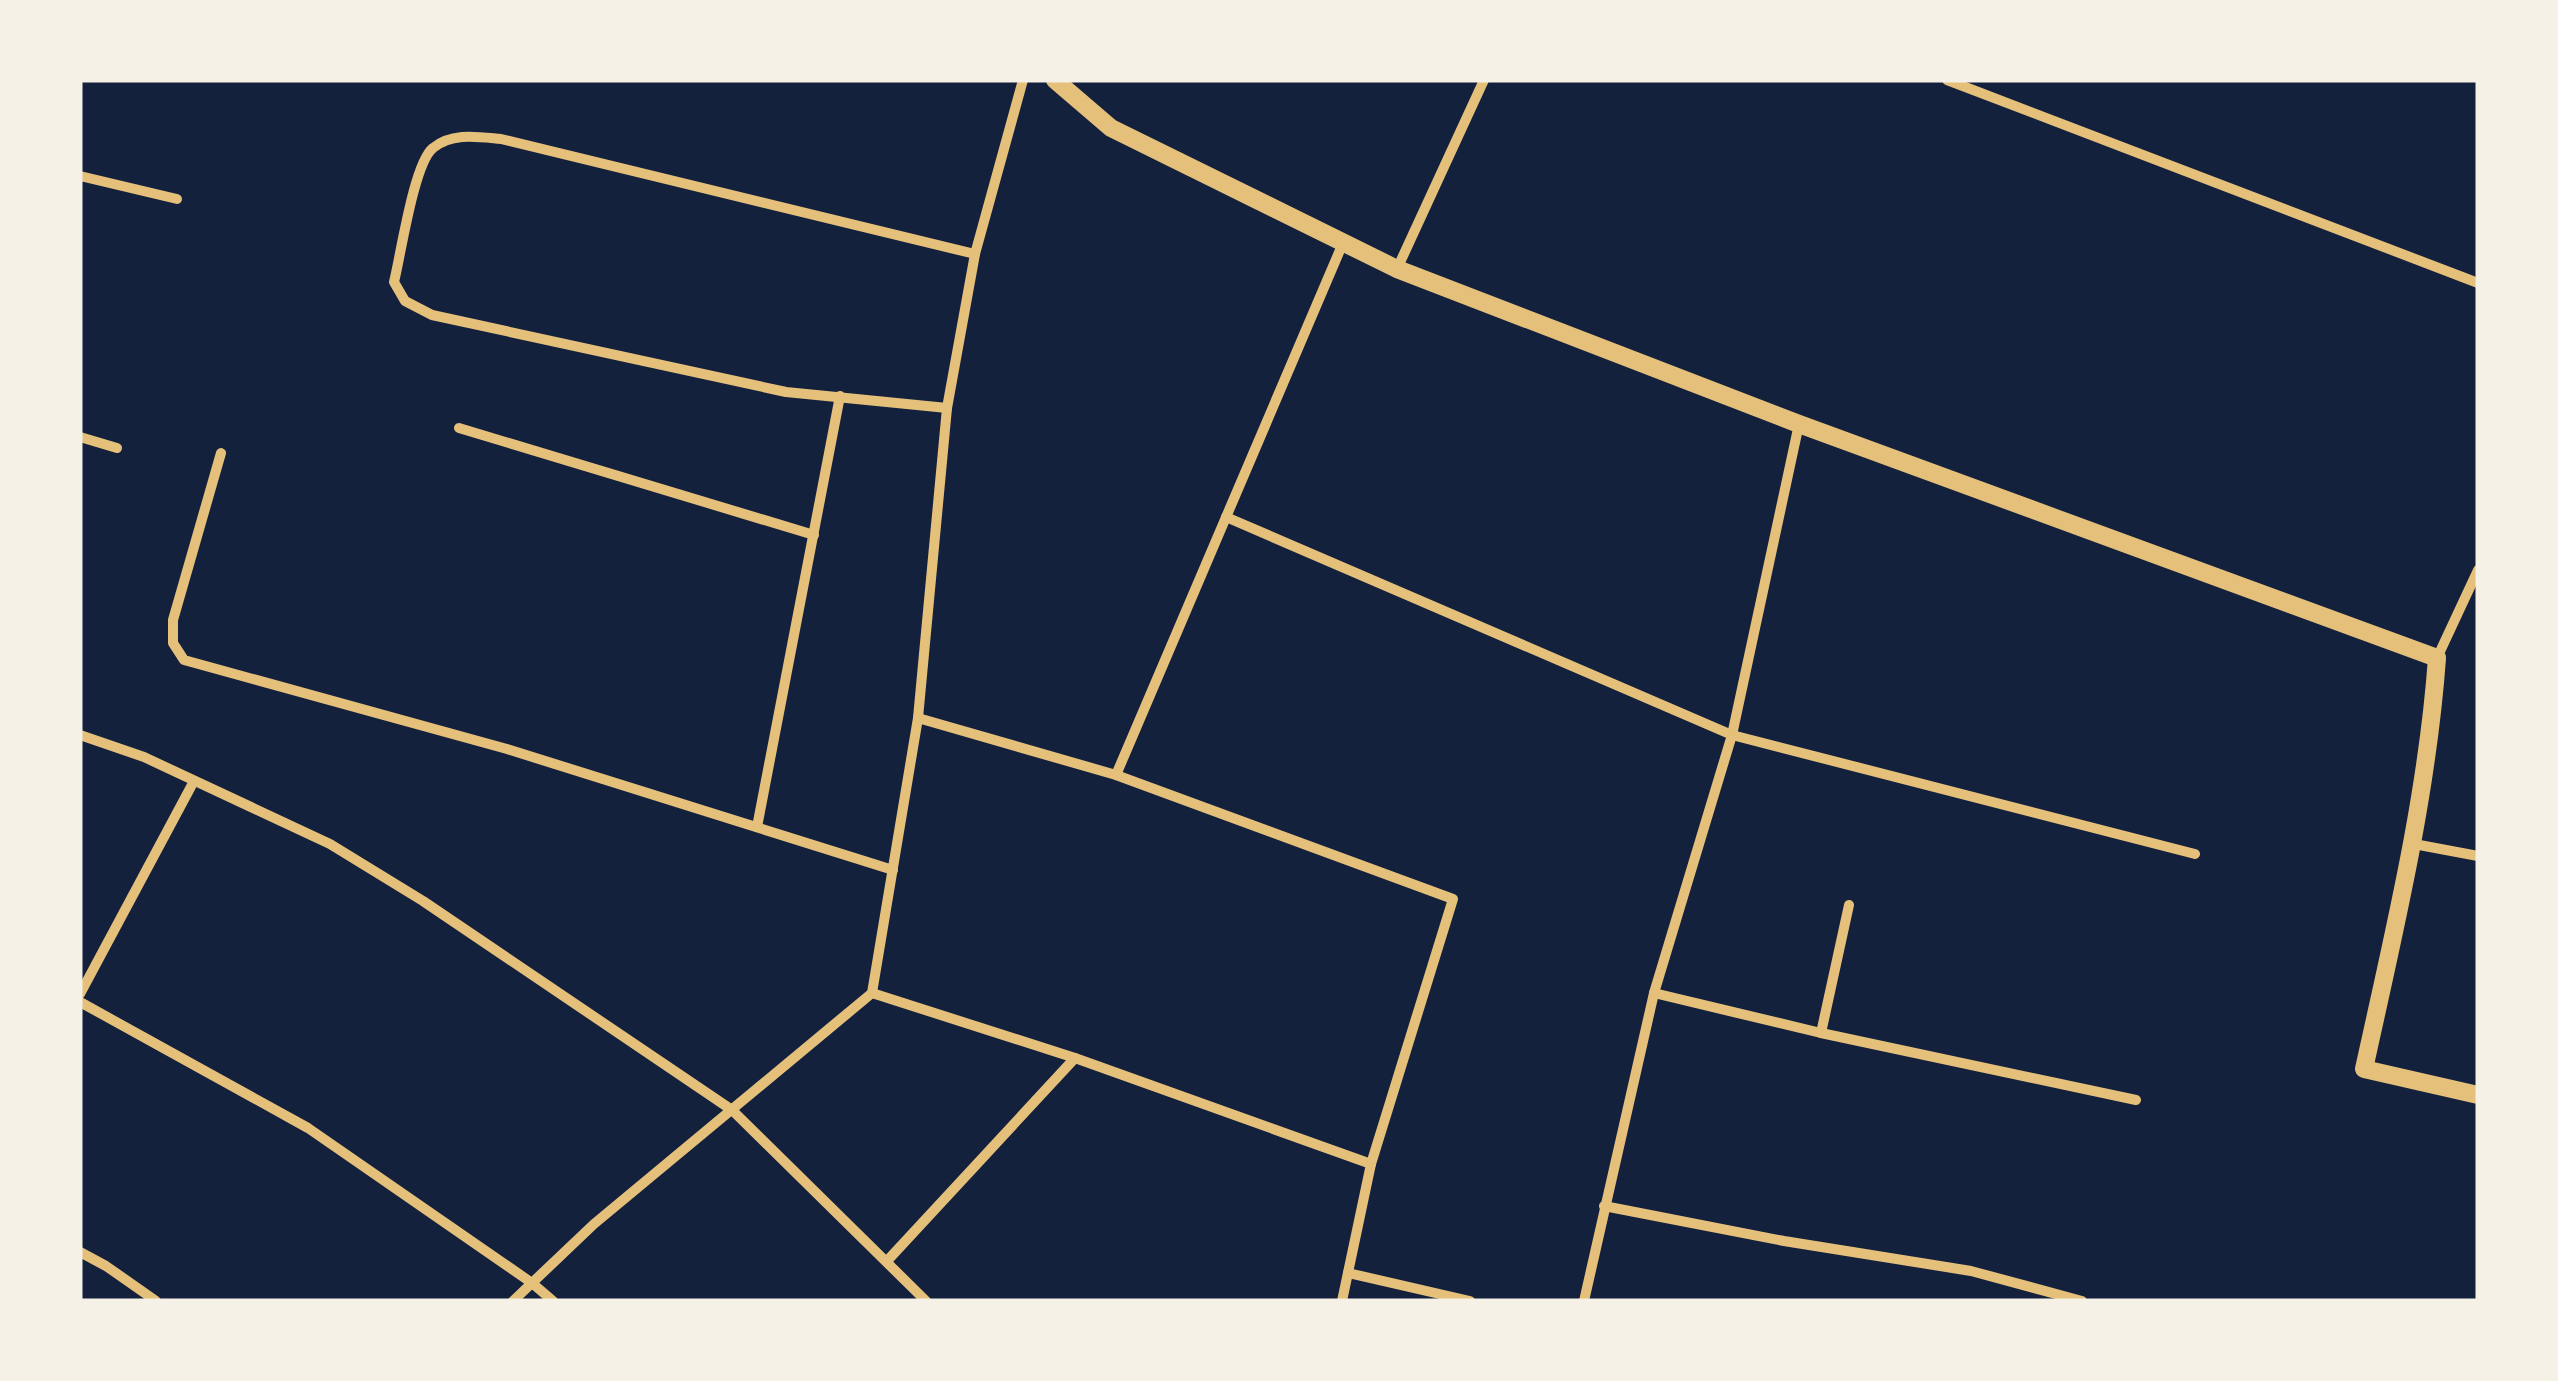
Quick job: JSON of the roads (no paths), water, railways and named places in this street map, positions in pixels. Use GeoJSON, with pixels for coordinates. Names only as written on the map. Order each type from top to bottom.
{"type":"FeatureCollection","features":[{"type":"Feature","properties":{"kind":"street"},"geometry":{"type":"LineString","coordinates":[[514,1301],[594,1224],[872,993],[918,718],[947,408],[975,254],[1024,80]]}},
{"type":"Feature","properties":{"kind":"street"},"geometry":{"type":"LineString","coordinates":[[1055,80],[1111,128],[1396,268],[1799,424],[2437,658]]}},
{"type":"Feature","properties":{"kind":"street"},"geometry":{"type":"LineString","coordinates":[[1396,268],[1484,80]]}},
{"type":"Feature","properties":{"kind":"street"},"geometry":{"type":"LineString","coordinates":[[1947,80],[2478,282]]}},
{"type":"Feature","properties":{"kind":"street"},"geometry":{"type":"LineString","coordinates":[[947,408],[786,392],[432,315],[405,301],[394,282],[420,165],[434,147],[461,136],[501,139],[975,254]]}},
{"type":"Feature","properties":{"kind":"street"},"geometry":{"type":"LineString","coordinates":[[80,176],[177,199]]}},
{"type":"Feature","properties":{"kind":"street"},"geometry":{"type":"LineString","coordinates":[[1116,775],[1343,243]]}},
{"type":"Feature","properties":{"kind":"street"},"geometry":{"type":"LineString","coordinates":[[757,827],[840,396]]}},
{"type":"Feature","properties":{"kind":"street"},"geometry":{"type":"LineString","coordinates":[[1584,1301],[1654,993],[1732,736],[1799,424]]}},
{"type":"Feature","properties":{"kind":"street"},"geometry":{"type":"LineString","coordinates":[[460,428],[814,534]]}},
{"type":"Feature","properties":{"kind":"street"},"geometry":{"type":"LineString","coordinates":[[80,437],[117,448]]}},
{"type":"Feature","properties":{"kind":"street"},"geometry":{"type":"LineString","coordinates":[[221,454],[173,620],[173,643],[184,660],[507,750],[893,870]]}},
{"type":"Feature","properties":{"kind":"street"},"geometry":{"type":"LineString","coordinates":[[1226,517],[1732,736],[2195,854]]}},
{"type":"Feature","properties":{"kind":"street"},"geometry":{"type":"LineString","coordinates":[[2478,570],[2437,658],[2433,718],[2414,844],[2364,1069],[2478,1095]]}},
{"type":"Feature","properties":{"kind":"street"},"geometry":{"type":"LineString","coordinates":[[918,718],[1116,775],[1453,899],[1371,1164],[1342,1301]]}},
{"type":"Feature","properties":{"kind":"street"},"geometry":{"type":"LineString","coordinates":[[80,735],[144,758],[330,844],[423,901],[732,1110],[926,1301]]}},
{"type":"Feature","properties":{"kind":"street"},"geometry":{"type":"LineString","coordinates":[[194,781],[80,998],[308,1128],[532,1283],[552,1301]]}},
{"type":"Feature","properties":{"kind":"street"},"geometry":{"type":"LineString","coordinates":[[2414,844],[2478,856]]}},
{"type":"Feature","properties":{"kind":"street"},"geometry":{"type":"LineString","coordinates":[[1822,1033],[1849,905]]}},
{"type":"Feature","properties":{"kind":"street"},"geometry":{"type":"LineString","coordinates":[[872,993],[1075,1058],[1371,1164]]}},
{"type":"Feature","properties":{"kind":"street"},"geometry":{"type":"LineString","coordinates":[[1654,993],[2136,1100]]}},
{"type":"Feature","properties":{"kind":"street"},"geometry":{"type":"LineString","coordinates":[[887,1261],[1075,1058]]}},
{"type":"Feature","properties":{"kind":"street"},"geometry":{"type":"LineString","coordinates":[[1604,1206],[1784,1241],[1971,1271],[2082,1301]]}},
{"type":"Feature","properties":{"kind":"street"},"geometry":{"type":"LineString","coordinates":[[80,1252],[156,1301]]}},
{"type":"Feature","properties":{"kind":"street"},"geometry":{"type":"LineString","coordinates":[[1348,1273],[1470,1301]]}}]}
